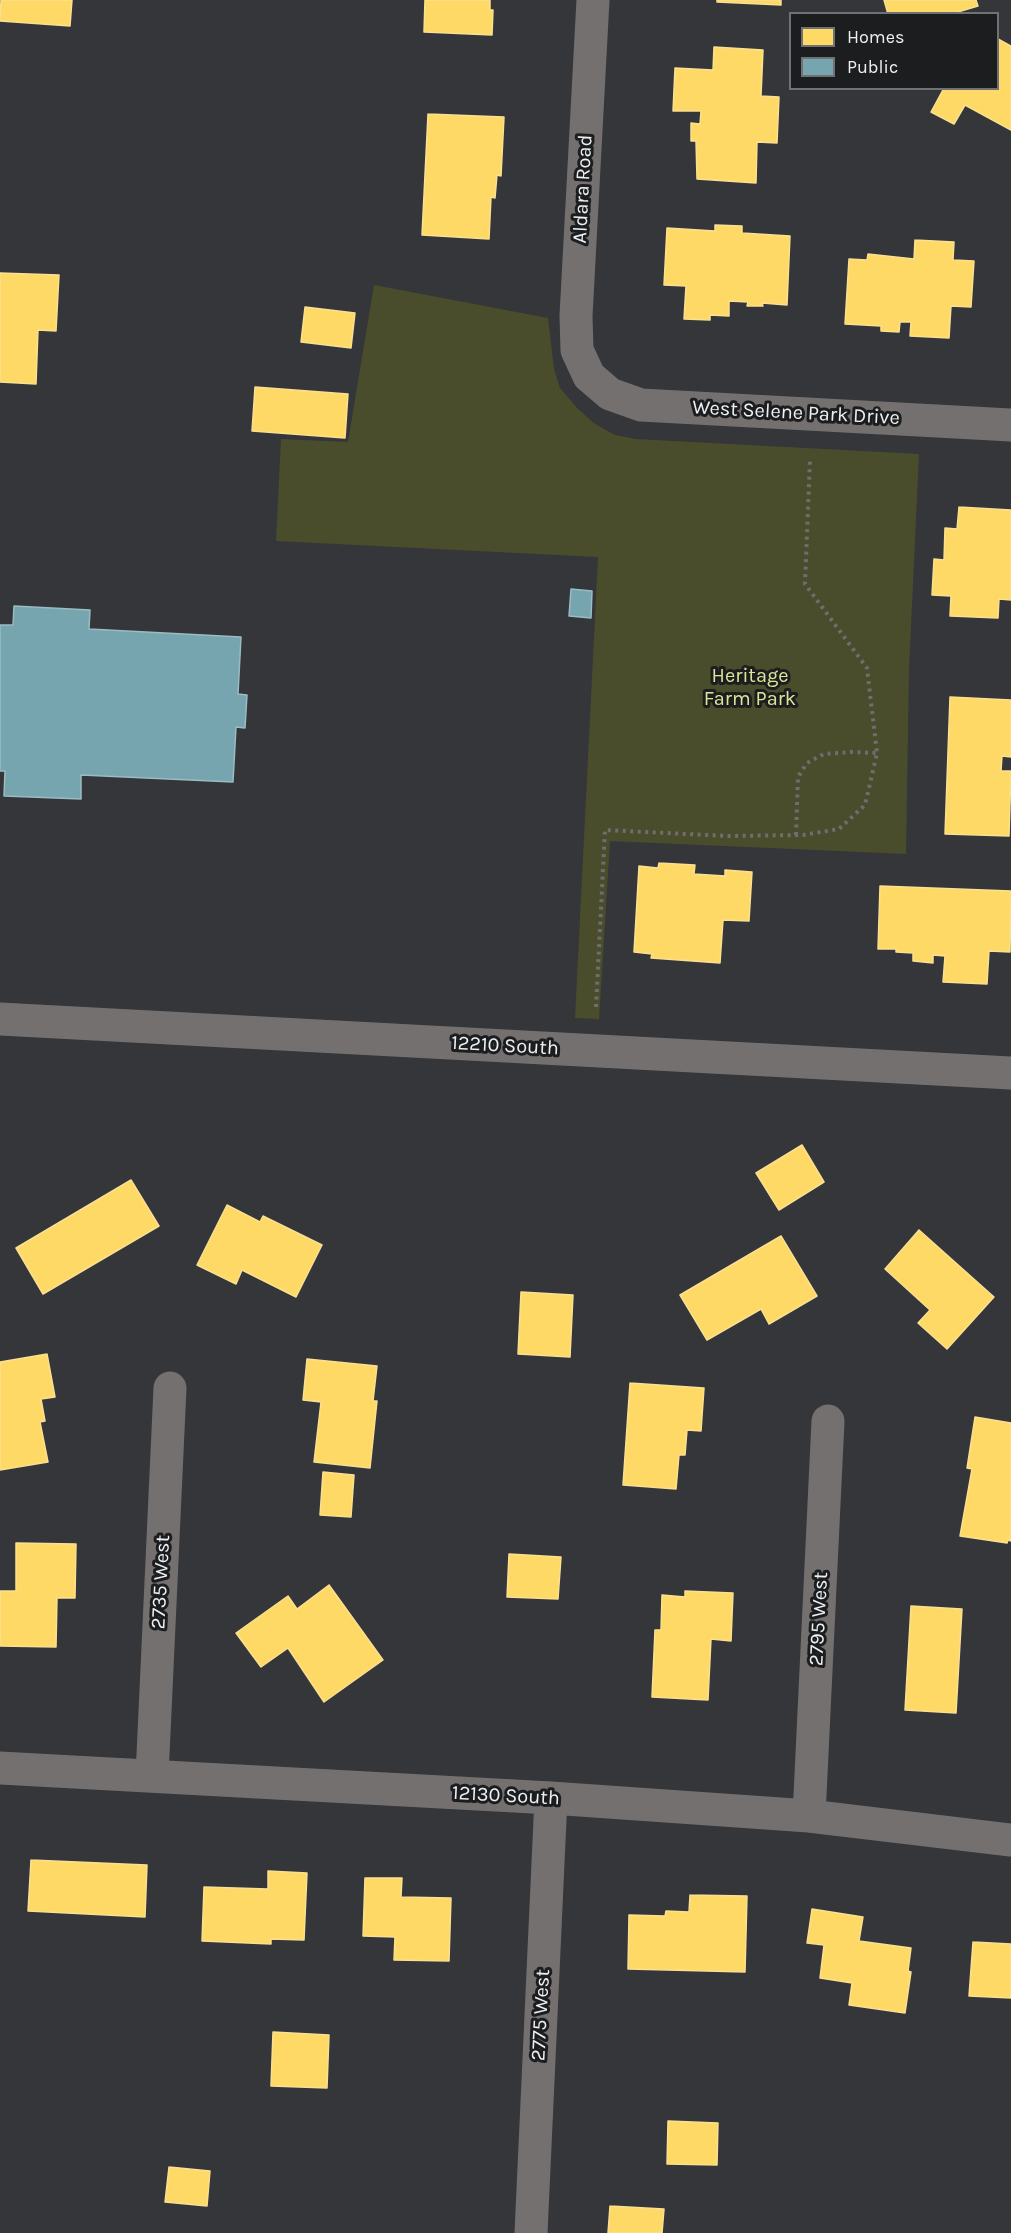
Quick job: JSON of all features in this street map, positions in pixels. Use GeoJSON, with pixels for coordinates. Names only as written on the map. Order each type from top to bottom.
{"type":"FeatureCollection","features":[{"type":"Feature","properties":{"kind":"street","name":"Aldara Road"},"geometry":{"type":"LineString","coordinates":[[589,376],[577,350],[576,315],[593,0]]}},
{"type":"Feature","properties":{"kind":"street","name":"West Selene Park Drive"},"geometry":{"type":"LineString","coordinates":[[589,376],[610,394],[641,405],[1011,424]]}},
{"type":"Feature","properties":{"kind":"street","name":"12210 South"},"geometry":{"type":"LineString","coordinates":[[0,1018],[1011,1073]]}},
{"type":"Feature","properties":{"kind":"street","name":"2735 West"},"geometry":{"type":"LineString","coordinates":[[152,1776],[170,1388]]}},
{"type":"Feature","properties":{"kind":"street","name":"2795 West"},"geometry":{"type":"LineString","coordinates":[[809,1816],[828,1421]]}},
{"type":"Feature","properties":{"kind":"street","name":"12130 South"},"geometry":{"type":"LineString","coordinates":[[0,1768],[551,1798],[809,1816],[1011,1840]]}},
{"type":"Feature","properties":{"kind":"street","name":"2775 West"},"geometry":{"type":"LineString","coordinates":[[531,2233],[551,1798]]}},
{"type":"Feature","properties":{"kind":"path"},"geometry":{"type":"LineString","coordinates":[[596,1007],[605,830],[728,836],[796,835],[839,829],[865,805],[877,753],[867,668],[805,584],[810,460]]}},
{"type":"Feature","properties":{"kind":"path"},"geometry":{"type":"LineString","coordinates":[[796,835],[798,777],[807,763],[824,754],[877,753]]}},
{"type":"Feature","properties":{"kind":"green space","name":"Heritage Farm Park"},"geometry":{"type":"Polygon","coordinates":[[[374,285],[548,318],[554,369],[560,388],[595,424],[615,435],[636,439],[919,454],[909,670],[906,854],[610,841],[599,1019],[575,1018],[598,557],[276,541],[281,439],[348,442],[374,285]]]}},
{"type":"Feature","properties":{"kind":"building: Homes"},"geometry":{"type":"Polygon","coordinates":[[[1,0],[72,0],[70,26],[0,21],[1,0]]]}},
{"type":"Feature","properties":{"kind":"building: Homes"},"geometry":{"type":"Polygon","coordinates":[[[425,0],[490,0],[490,10],[493,10],[492,35],[424,32],[425,0]]]}},
{"type":"Feature","properties":{"kind":"building: Homes"},"geometry":{"type":"Polygon","coordinates":[[[717,0],[781,0],[781,5],[717,2],[717,0]]]}},
{"type":"Feature","properties":{"kind":"building: Homes"},"geometry":{"type":"Polygon","coordinates":[[[884,0],[976,0],[978,6],[958,12],[887,12],[884,0]]]}},
{"type":"Feature","properties":{"kind":"building: Homes"},"geometry":{"type":"Polygon","coordinates":[[[999,40],[1011,46],[1011,130],[965,105],[954,124],[931,112],[943,90],[999,90],[999,40]]]}},
{"type":"Feature","properties":{"kind":"building: Homes"},"geometry":{"type":"Polygon","coordinates":[[[714,47],[763,50],[761,96],[779,97],[777,143],[757,142],[756,183],[697,179],[696,141],[691,141],[691,123],[700,124],[701,111],[673,111],[675,68],[713,70],[714,47]]]}},
{"type":"Feature","properties":{"kind":"building: Homes"},"geometry":{"type":"Polygon","coordinates":[[[428,114],[504,117],[501,176],[497,175],[495,198],[491,197],[489,239],[422,235],[428,114]]]}},
{"type":"Feature","properties":{"kind":"building: Homes"},"geometry":{"type":"Polygon","coordinates":[[[715,225],[742,226],[742,233],[790,236],[787,305],[762,303],[763,306],[747,306],[748,302],[729,301],[729,316],[710,315],[710,320],[684,319],[686,286],[664,285],[667,228],[715,231],[715,225]]]}},
{"type":"Feature","properties":{"kind":"building: Homes"},"geometry":{"type":"Polygon","coordinates":[[[915,240],[954,242],[953,260],[974,261],[971,307],[951,306],[949,338],[910,336],[911,322],[900,322],[899,332],[881,331],[881,326],[845,324],[849,259],[867,260],[868,254],[914,259],[915,240]]]}},
{"type":"Feature","properties":{"kind":"building: Homes"},"geometry":{"type":"Polygon","coordinates":[[[0,273],[59,275],[56,331],[38,330],[36,384],[0,382],[0,273]]]}},
{"type":"Feature","properties":{"kind":"building: Homes"},"geometry":{"type":"Polygon","coordinates":[[[305,307],[355,313],[351,348],[301,342],[305,307]]]}},
{"type":"Feature","properties":{"kind":"building: Homes"},"geometry":{"type":"Polygon","coordinates":[[[255,387],[348,394],[345,438],[252,431],[255,387]]]}},
{"type":"Feature","properties":{"kind":"building: Homes"},"geometry":{"type":"Polygon","coordinates":[[[959,507],[1011,510],[1011,600],[999,599],[998,618],[950,616],[951,596],[932,595],[934,559],[944,560],[945,528],[957,529],[959,507]]]}},
{"type":"Feature","properties":{"kind":"building: Homes"},"geometry":{"type":"Polygon","coordinates":[[[950,697],[1011,700],[1011,757],[1002,756],[1001,771],[1011,771],[1009,836],[945,834],[950,697]]]}},
{"type":"Feature","properties":{"kind":"building: Homes"},"geometry":{"type":"Polygon","coordinates":[[[659,863],[695,865],[694,874],[725,876],[725,870],[752,872],[749,921],[723,920],[720,963],[651,958],[652,954],[634,952],[639,866],[658,868],[659,863]]]}},
{"type":"Feature","properties":{"kind":"building: Homes"},"geometry":{"type":"Polygon","coordinates":[[[880,886],[1011,891],[1010,952],[989,951],[987,984],[943,982],[945,956],[933,955],[933,963],[913,961],[913,953],[896,952],[896,949],[878,949],[880,886]]]}},
{"type":"Feature","properties":{"kind":"building: Homes"},"geometry":{"type":"Polygon","coordinates":[[[802,1145],[824,1182],[779,1210],[756,1173],[802,1145]]]}},
{"type":"Feature","properties":{"kind":"building: Homes"},"geometry":{"type":"Polygon","coordinates":[[[131,1180],[159,1226],[43,1294],[16,1248],[131,1180]]]}},
{"type":"Feature","properties":{"kind":"building: Homes"},"geometry":{"type":"Polygon","coordinates":[[[227,1205],[260,1222],[263,1216],[322,1245],[296,1297],[242,1270],[236,1284],[197,1265],[227,1205]]]}},
{"type":"Feature","properties":{"kind":"building: Homes"},"geometry":{"type":"Polygon","coordinates":[[[919,1230],[994,1297],[947,1349],[918,1323],[930,1310],[885,1269],[919,1230]]]}},
{"type":"Feature","properties":{"kind":"building: Homes"},"geometry":{"type":"Polygon","coordinates":[[[781,1236],[817,1296],[769,1324],[761,1309],[707,1340],[680,1295],[781,1236]]]}},
{"type":"Feature","properties":{"kind":"building: Homes"},"geometry":{"type":"Polygon","coordinates":[[[521,1292],[573,1295],[570,1357],[518,1354],[521,1292]]]}},
{"type":"Feature","properties":{"kind":"building: Homes"},"geometry":{"type":"Polygon","coordinates":[[[47,1354],[55,1397],[41,1399],[45,1421],[40,1422],[48,1462],[0,1470],[0,1362],[47,1354]]]}},
{"type":"Feature","properties":{"kind":"building: Homes"},"geometry":{"type":"Polygon","coordinates":[[[307,1359],[377,1366],[373,1401],[377,1401],[370,1468],[314,1462],[321,1402],[303,1400],[307,1359]]]}},
{"type":"Feature","properties":{"kind":"building: Homes"},"geometry":{"type":"Polygon","coordinates":[[[630,1383],[704,1388],[701,1431],[687,1430],[685,1455],[679,1455],[676,1489],[623,1485],[630,1383]]]}},
{"type":"Feature","properties":{"kind":"building: Homes"},"geometry":{"type":"Polygon","coordinates":[[[975,1417],[1011,1423],[1011,1541],[1008,1540],[1007,1543],[960,1536],[972,1469],[967,1468],[975,1417]]]}},
{"type":"Feature","properties":{"kind":"building: Homes"},"geometry":{"type":"Polygon","coordinates":[[[323,1472],[354,1475],[351,1517],[320,1515],[323,1472]]]}},
{"type":"Feature","properties":{"kind":"building: Homes"},"geometry":{"type":"Polygon","coordinates":[[[16,1543],[76,1544],[75,1598],[57,1598],[56,1647],[0,1646],[0,1591],[16,1591],[16,1543]]]}},
{"type":"Feature","properties":{"kind":"building: Homes"},"geometry":{"type":"Polygon","coordinates":[[[509,1554],[561,1557],[558,1599],[507,1597],[509,1554]]]}},
{"type":"Feature","properties":{"kind":"building: Homes"},"geometry":{"type":"Polygon","coordinates":[[[329,1585],[383,1660],[324,1702],[288,1648],[261,1667],[236,1633],[288,1596],[297,1609],[329,1585]]]}},
{"type":"Feature","properties":{"kind":"building: Homes"},"geometry":{"type":"Polygon","coordinates":[[[685,1591],[733,1593],[731,1641],[711,1639],[708,1700],[652,1697],[655,1630],[661,1630],[662,1595],[685,1597],[685,1591]]]}},
{"type":"Feature","properties":{"kind":"building: Homes"},"geometry":{"type":"Polygon","coordinates":[[[911,1606],[962,1609],[956,1713],[905,1710],[911,1606]]]}},
{"type":"Feature","properties":{"kind":"building: Homes"},"geometry":{"type":"Polygon","coordinates":[[[31,1860],[147,1865],[145,1917],[28,1911],[31,1860]]]}},
{"type":"Feature","properties":{"kind":"building: Homes"},"geometry":{"type":"Polygon","coordinates":[[[268,1871],[307,1873],[304,1940],[271,1939],[271,1944],[202,1941],[204,1887],[268,1889],[268,1871]]]}},
{"type":"Feature","properties":{"kind":"building: Homes"},"geometry":{"type":"Polygon","coordinates":[[[365,1878],[402,1878],[401,1897],[451,1898],[449,1961],[394,1960],[395,1937],[363,1936],[365,1878]]]}},
{"type":"Feature","properties":{"kind":"building: Homes"},"geometry":{"type":"Polygon","coordinates":[[[690,1895],[747,1896],[745,1972],[628,1969],[629,1915],[665,1916],[666,1911],[689,1912],[690,1895]]]}},
{"type":"Feature","properties":{"kind":"building: Homes"},"geometry":{"type":"Polygon","coordinates":[[[812,1909],[863,1917],[859,1941],[911,1948],[908,1971],[911,1972],[905,2013],[849,2005],[852,1983],[820,1978],[824,1945],[807,1943],[812,1909]]]}},
{"type":"Feature","properties":{"kind":"building: Homes"},"geometry":{"type":"Polygon","coordinates":[[[973,1942],[1011,1944],[1011,1998],[969,1996],[973,1942]]]}},
{"type":"Feature","properties":{"kind":"building: Homes"},"geometry":{"type":"Polygon","coordinates":[[[273,2032],[329,2035],[327,2088],[271,2086],[273,2032]]]}},
{"type":"Feature","properties":{"kind":"building: Homes"},"geometry":{"type":"Polygon","coordinates":[[[668,2121],[718,2123],[717,2165],[667,2164],[668,2121]]]}},
{"type":"Feature","properties":{"kind":"building: Homes"},"geometry":{"type":"Polygon","coordinates":[[[169,2167],[210,2171],[207,2206],[165,2202],[169,2167]]]}},
{"type":"Feature","properties":{"kind":"building: Homes"},"geometry":{"type":"Polygon","coordinates":[[[610,2206],[664,2209],[662,2233],[608,2233],[610,2206]]]}},
{"type":"Feature","properties":{"kind":"building: Public"},"geometry":{"type":"Polygon","coordinates":[[[571,589],[592,591],[591,618],[569,616],[571,589]]]}},
{"type":"Feature","properties":{"kind":"building: Public"},"geometry":{"type":"Polygon","coordinates":[[[14,606],[90,610],[89,629],[241,637],[238,694],[247,695],[245,728],[236,727],[233,782],[81,775],[81,799],[4,796],[5,771],[0,771],[0,625],[13,625],[14,606]]]}}]}
